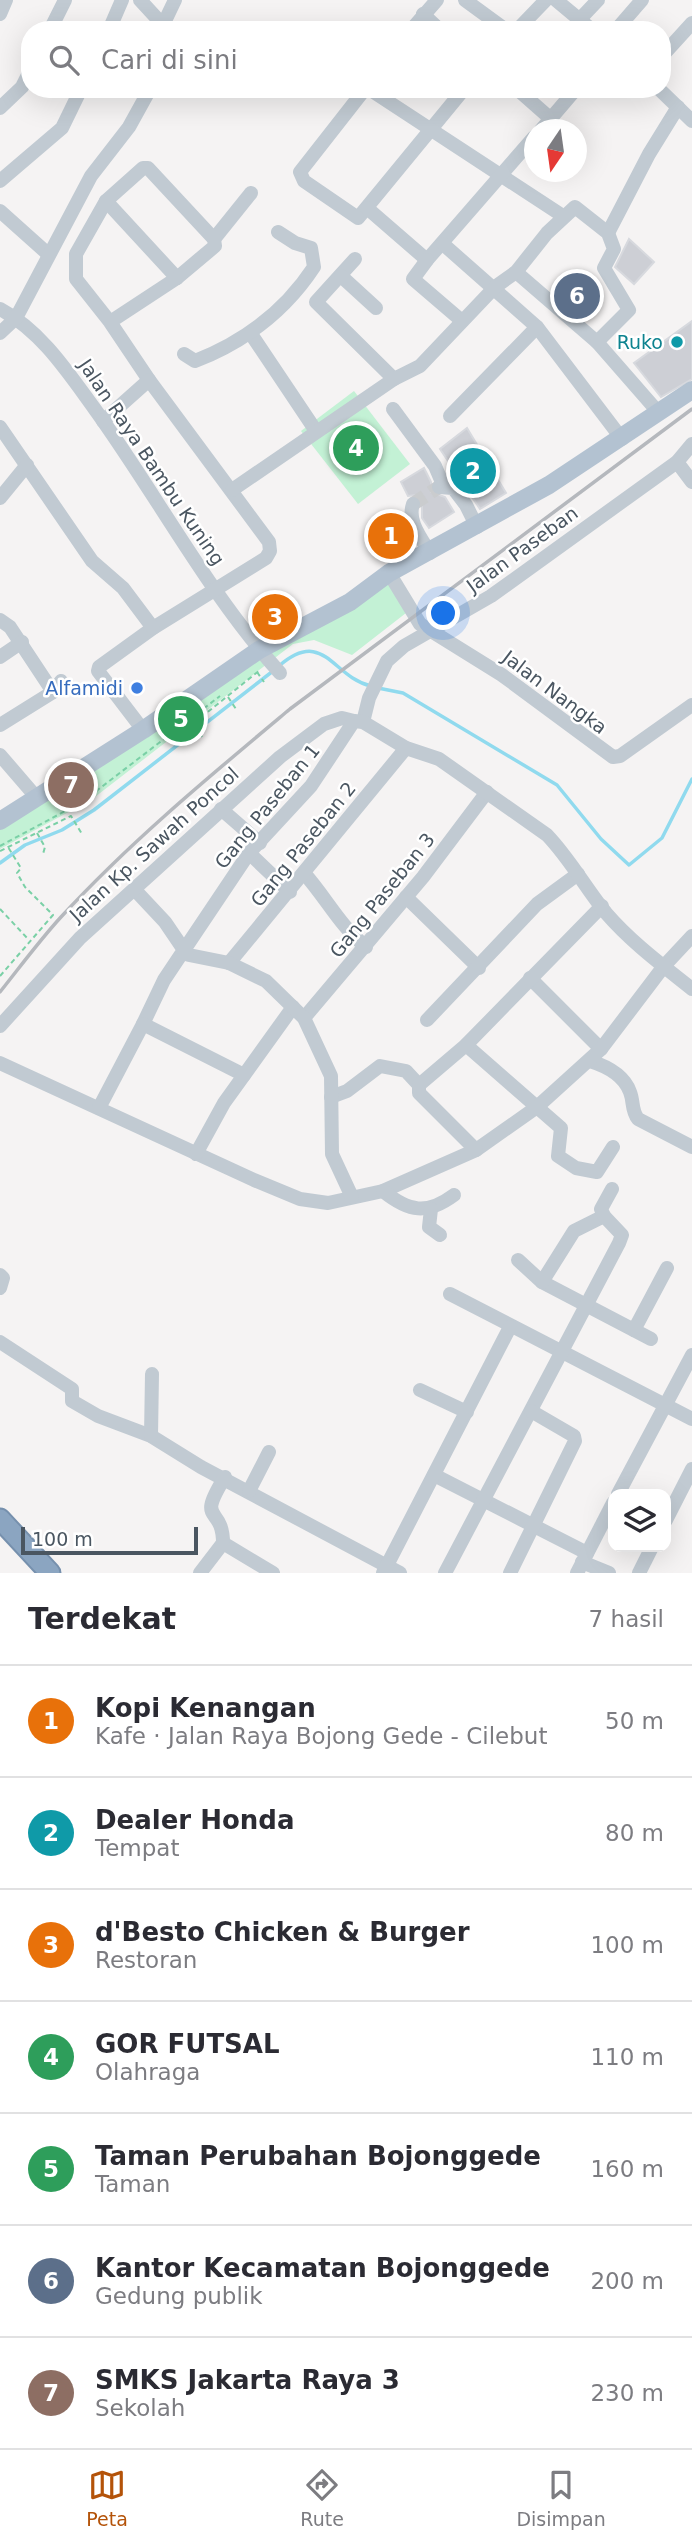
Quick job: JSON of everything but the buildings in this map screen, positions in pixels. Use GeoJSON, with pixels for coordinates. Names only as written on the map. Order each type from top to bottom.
{"type":"FeatureCollection","features":[{"type":"Feature","properties":{"kind":"highway"},"geometry":{"type":"LineString","coordinates":[[0,1519],[50,1573]]}},
{"type":"Feature","properties":{"kind":"main road"},"geometry":{"type":"LineString","coordinates":[[1,820],[143,730],[269,661],[389,573],[477,527],[622,439],[692,390]]}},
{"type":"Feature","properties":{"kind":"street"},"geometry":{"type":"LineString","coordinates":[[0,14],[6,0]]}},
{"type":"Feature","properties":{"kind":"street"},"geometry":{"type":"LineString","coordinates":[[54,21],[65,0]]}},
{"type":"Feature","properties":{"kind":"street"},"geometry":{"type":"LineString","coordinates":[[113,21],[122,0]]}},
{"type":"Feature","properties":{"kind":"street"},"geometry":{"type":"LineString","coordinates":[[140,0],[158,21]]}},
{"type":"Feature","properties":{"kind":"street"},"geometry":{"type":"LineString","coordinates":[[166,21],[175,0]]}},
{"type":"Feature","properties":{"kind":"street"},"geometry":{"type":"LineString","coordinates":[[418,21],[437,0]]}},
{"type":"Feature","properties":{"kind":"street"},"geometry":{"type":"LineString","coordinates":[[465,0],[494,21]]}},
{"type":"Feature","properties":{"kind":"street"},"geometry":{"type":"LineString","coordinates":[[526,21],[546,0]]}},
{"type":"Feature","properties":{"kind":"street"},"geometry":{"type":"LineString","coordinates":[[556,0],[580,19],[598,0]]}},
{"type":"Feature","properties":{"kind":"street"},"geometry":{"type":"LineString","coordinates":[[623,21],[642,0]]}},
{"type":"Feature","properties":{"kind":"street"},"geometry":{"type":"LineString","coordinates":[[423,15],[430,21]]}},
{"type":"Feature","properties":{"kind":"street"},"geometry":{"type":"LineString","coordinates":[[671,46],[692,23]]}},
{"type":"Feature","properties":{"kind":"street"},"geometry":{"type":"LineString","coordinates":[[0,108],[21,88]]}},
{"type":"Feature","properties":{"kind":"street"},"geometry":{"type":"LineString","coordinates":[[0,181],[62,128],[77,98]]}},
{"type":"Feature","properties":{"kind":"street"},"geometry":{"type":"LineString","coordinates":[[0,333],[16,318],[91,176],[129,127],[145,98]]}},
{"type":"Feature","properties":{"kind":"street"},"geometry":{"type":"LineString","coordinates":[[360,98],[300,172],[304,180],[358,218],[457,98]]}},
{"type":"Feature","properties":{"kind":"street"},"geometry":{"type":"LineString","coordinates":[[382,98],[563,216]]}},
{"type":"Feature","properties":{"kind":"street"},"geometry":{"type":"LineString","coordinates":[[524,98],[542,119]]}},
{"type":"Feature","properties":{"kind":"street"},"geometry":{"type":"LineString","coordinates":[[550,119],[568,98]]}},
{"type":"Feature","properties":{"kind":"street"},"geometry":{"type":"LineString","coordinates":[[668,98],[692,121]]}},
{"type":"Feature","properties":{"kind":"street"},"geometry":{"type":"LineString","coordinates":[[608,233],[649,154],[678,107]]}},
{"type":"Feature","properties":{"kind":"street"},"geometry":{"type":"LineString","coordinates":[[462,321],[413,279],[524,149]]}},
{"type":"Feature","properties":{"kind":"street"},"geometry":{"type":"LineString","coordinates":[[143,730],[97,671],[153,628],[266,558],[270,551],[269,542],[76,279],[76,254],[106,201],[144,168],[148,168],[214,239]]}},
{"type":"Feature","properties":{"kind":"street"},"geometry":{"type":"LineString","coordinates":[[110,322],[177,278],[213,250],[214,239],[251,193]]}},
{"type":"Feature","properties":{"kind":"street"},"geometry":{"type":"LineString","coordinates":[[106,201],[177,278]]}},
{"type":"Feature","properties":{"kind":"street"},"geometry":{"type":"LineString","coordinates":[[232,490],[394,379],[420,366],[495,287],[516,272],[563,216],[575,207],[608,233],[614,249],[604,268],[629,310],[597,342]]}},
{"type":"Feature","properties":{"kind":"street"},"geometry":{"type":"LineString","coordinates":[[368,208],[427,260]]}},
{"type":"Feature","properties":{"kind":"street"},"geometry":{"type":"LineString","coordinates":[[0,211],[48,254]]}},
{"type":"Feature","properties":{"kind":"street"},"geometry":{"type":"LineString","coordinates":[[184,354],[195,360],[250,334],[275,314],[314,267],[312,248],[295,243],[278,232]]}},
{"type":"Feature","properties":{"kind":"street"},"geometry":{"type":"LineString","coordinates":[[443,244],[495,287],[537,327],[622,439]]}},
{"type":"Feature","properties":{"kind":"street"},"geometry":{"type":"LineString","coordinates":[[355,259],[316,302],[394,379]]}},
{"type":"Feature","properties":{"kind":"street"},"geometry":{"type":"LineString","coordinates":[[516,272],[597,342],[659,413]]}},
{"type":"Feature","properties":{"kind":"street"},"geometry":{"type":"LineString","coordinates":[[341,276],[376,308]]}},
{"type":"Feature","properties":{"kind":"street","name":"Jalan Raya Bambu Kuning"},"geometry":{"type":"LineString","coordinates":[[0,309],[16,318],[47,346],[103,421],[215,589],[269,661]]}},
{"type":"Feature","properties":{"kind":"street"},"geometry":{"type":"LineString","coordinates":[[450,416],[537,327]]}},
{"type":"Feature","properties":{"kind":"street"},"geometry":{"type":"LineString","coordinates":[[250,334],[316,431]]}},
{"type":"Feature","properties":{"kind":"street"},"geometry":{"type":"LineString","coordinates":[[103,421],[149,380]]}},
{"type":"Feature","properties":{"kind":"street"},"geometry":{"type":"LineString","coordinates":[[393,410],[435,466],[441,487],[453,488],[477,527]]}},
{"type":"Feature","properties":{"kind":"street"},"geometry":{"type":"LineString","coordinates":[[0,427],[92,561],[123,588],[153,628]]}},
{"type":"Feature","properties":{"kind":"street","name":"Jalan Paseban"},"geometry":{"type":"LineString","coordinates":[[358,722],[387,662],[428,629],[454,620],[491,596],[677,462],[692,444]]}},
{"type":"Feature","properties":{"kind":"street"},"geometry":{"type":"LineString","coordinates":[[677,462],[692,482]]}},
{"type":"Feature","properties":{"kind":"street"},"geometry":{"type":"LineString","coordinates":[[0,498],[27,465]]}},
{"type":"Feature","properties":{"kind":"street"},"geometry":{"type":"LineString","coordinates":[[413,503],[410,512],[413,522],[430,553]]}},
{"type":"Feature","properties":{"kind":"street"},"geometry":{"type":"LineString","coordinates":[[389,573],[415,619],[428,629]]}},
{"type":"Feature","properties":{"kind":"street"},"geometry":{"type":"LineString","coordinates":[[0,620],[10,627],[57,686],[0,725]]}},
{"type":"Feature","properties":{"kind":"street","name":"Jalan Nangka"},"geometry":{"type":"LineString","coordinates":[[428,629],[502,675],[613,757],[620,756],[692,705]]}},
{"type":"Feature","properties":{"kind":"street"},"geometry":{"type":"LineString","coordinates":[[0,657],[22,642]]}},
{"type":"Feature","properties":{"kind":"street","name":"Jalan Kp. Sawah Poncol"},"geometry":{"type":"LineString","coordinates":[[0,1026],[71,947],[280,757],[324,724],[342,718],[358,722]]}},
{"type":"Feature","properties":{"kind":"street"},"geometry":{"type":"LineString","coordinates":[[358,722],[406,748],[439,759],[547,835],[602,906],[637,945],[692,989]]}},
{"type":"Feature","properties":{"kind":"street","name":"Gang Paseban 1"},"geometry":{"type":"LineString","coordinates":[[99,1108],[164,980],[184,950],[254,848],[311,786],[358,722]]}},
{"type":"Feature","properties":{"kind":"street","name":"Gang Paseban 2"},"geometry":{"type":"LineString","coordinates":[[229,963],[406,748]]}},
{"type":"Feature","properties":{"kind":"street"},"geometry":{"type":"LineString","coordinates":[[0,755],[37,798]]}},
{"type":"Feature","properties":{"kind":"street","name":"Gang Paseban 3"},"geometry":{"type":"LineString","coordinates":[[304,1018],[366,947],[486,792]]}},
{"type":"Feature","properties":{"kind":"street"},"geometry":{"type":"LineString","coordinates":[[221,809],[290,892]]}},
{"type":"Feature","properties":{"kind":"street"},"geometry":{"type":"LineString","coordinates":[[304,873],[334,909],[344,929],[366,947]]}},
{"type":"Feature","properties":{"kind":"street"},"geometry":{"type":"LineString","coordinates":[[427,1020],[537,904],[578,874]]}},
{"type":"Feature","properties":{"kind":"street"},"geometry":{"type":"LineString","coordinates":[[135,890],[165,922],[189,955],[229,963],[266,981],[304,1018],[331,1076],[332,1154],[352,1198]]}},
{"type":"Feature","properties":{"kind":"street"},"geometry":{"type":"LineString","coordinates":[[406,897],[479,968]]}},
{"type":"Feature","properties":{"kind":"street"},"geometry":{"type":"LineString","coordinates":[[419,1085],[466,1045],[602,906]]}},
{"type":"Feature","properties":{"kind":"street"},"geometry":{"type":"LineString","coordinates":[[0,1063],[300,1199],[328,1203],[383,1191],[476,1150],[537,1107],[601,1049],[664,966],[692,936]]}},
{"type":"Feature","properties":{"kind":"street"},"geometry":{"type":"LineString","coordinates":[[530,978],[601,1049]]}},
{"type":"Feature","properties":{"kind":"street"},"geometry":{"type":"LineString","coordinates":[[196,1154],[244,1075],[293,1007]]}},
{"type":"Feature","properties":{"kind":"street"},"geometry":{"type":"LineString","coordinates":[[143,1024],[244,1075]]}},
{"type":"Feature","properties":{"kind":"street"},"geometry":{"type":"LineString","coordinates":[[466,1045],[561,1128],[558,1156],[565,1163],[592,1173],[597,1172],[613,1147]]}},
{"type":"Feature","properties":{"kind":"street"},"geometry":{"type":"LineString","coordinates":[[590,1061],[613,1070],[624,1081],[630,1091],[633,1114],[638,1119],[692,1147]]}},
{"type":"Feature","properties":{"kind":"street"},"geometry":{"type":"LineString","coordinates":[[331,1097],[347,1091],[380,1066],[406,1071],[419,1085],[419,1093],[476,1150]]}},
{"type":"Feature","properties":{"kind":"street"},"geometry":{"type":"LineString","coordinates":[[445,1573],[622,1235],[601,1209],[612,1189]]}},
{"type":"Feature","properties":{"kind":"street"},"geometry":{"type":"LineString","coordinates":[[383,1191],[409,1207],[431,1209],[454,1195]]}},
{"type":"Feature","properties":{"kind":"street"},"geometry":{"type":"LineString","coordinates":[[431,1209],[429,1227],[440,1235]]}},
{"type":"Feature","properties":{"kind":"street"},"geometry":{"type":"LineString","coordinates":[[542,1282],[574,1231],[604,1216]]}},
{"type":"Feature","properties":{"kind":"street"},"geometry":{"type":"LineString","coordinates":[[518,1259],[542,1282],[651,1339]]}},
{"type":"Feature","properties":{"kind":"street"},"geometry":{"type":"LineString","coordinates":[[634,1330],[667,1268]]}},
{"type":"Feature","properties":{"kind":"street"},"geometry":{"type":"LineString","coordinates":[[0,1275],[3,1278],[0,1287]]}},
{"type":"Feature","properties":{"kind":"street"},"geometry":{"type":"LineString","coordinates":[[450,1294],[692,1419]]}},
{"type":"Feature","properties":{"kind":"street"},"geometry":{"type":"LineString","coordinates":[[0,1342],[72,1389],[72,1401],[98,1416],[151,1436],[201,1467],[225,1477],[390,1571],[434,1475],[510,1327]]}},
{"type":"Feature","properties":{"kind":"street"},"geometry":{"type":"LineString","coordinates":[[621,1489],[691,1360]]}},
{"type":"Feature","properties":{"kind":"street"},"geometry":{"type":"LineString","coordinates":[[151,1436],[152,1374]]}},
{"type":"Feature","properties":{"kind":"street"},"geometry":{"type":"LineString","coordinates":[[420,1390],[467,1412]]}},
{"type":"Feature","properties":{"kind":"street"},"geometry":{"type":"LineString","coordinates":[[510,1573],[575,1441],[575,1436],[531,1411]]}},
{"type":"Feature","properties":{"kind":"street"},"geometry":{"type":"LineString","coordinates":[[249,1491],[269,1452]]}},
{"type":"Feature","properties":{"kind":"street"},"geometry":{"type":"LineString","coordinates":[[671,1510],[692,1469]]}},
{"type":"Feature","properties":{"kind":"street"},"geometry":{"type":"LineString","coordinates":[[434,1475],[534,1526],[582,1562],[609,1573]]}},
{"type":"Feature","properties":{"kind":"street"},"geometry":{"type":"LineString","coordinates":[[200,1573],[223,1543],[221,1525],[210,1514],[209,1505],[225,1477]]}},
{"type":"Feature","properties":{"kind":"street"},"geometry":{"type":"LineString","coordinates":[[582,1562],[608,1513]]}},
{"type":"Feature","properties":{"kind":"street"},"geometry":{"type":"LineString","coordinates":[[223,1543],[272,1573]]}},
{"type":"Feature","properties":{"kind":"street"},"geometry":{"type":"LineString","coordinates":[[639,1573],[650,1552]]}},
{"type":"Feature","properties":{"kind":"path"},"geometry":{"type":"LineString","coordinates":[[202,737],[194,723],[269,661]]}},
{"type":"Feature","properties":{"kind":"path"},"geometry":{"type":"LineString","coordinates":[[0,846],[82,802],[269,661]]}},
{"type":"Feature","properties":{"kind":"path"},"geometry":{"type":"LineString","coordinates":[[257,673],[264,682]]}},
{"type":"Feature","properties":{"kind":"path"},"geometry":{"type":"LineString","coordinates":[[227,696],[236,709]]}},
{"type":"Feature","properties":{"kind":"path"},"geometry":{"type":"LineString","coordinates":[[0,851],[71,816],[82,834]]}},
{"type":"Feature","properties":{"kind":"path"},"geometry":{"type":"LineString","coordinates":[[37,833],[46,847],[43,854]]}},
{"type":"Feature","properties":{"kind":"path"},"geometry":{"type":"LineString","coordinates":[[0,976],[53,915],[25,887],[17,873],[21,868],[8,848]]}},
{"type":"Feature","properties":{"kind":"path"},"geometry":{"type":"LineString","coordinates":[[0,909],[29,941]]}},
{"type":"Feature","properties":{"kind":"green space"},"geometry":{"type":"Polygon","coordinates":[[[354,391],[410,464],[358,504],[301,431],[354,391]]]}},
{"type":"Feature","properties":{"kind":"green space"},"geometry":{"type":"Polygon","coordinates":[[[389,581],[406,613],[352,655],[314,640],[293,644],[91,800],[0,849],[0,828],[262,658],[389,581]]]}},
{"type":"Feature","properties":{"kind":"waterway"},"geometry":{"type":"LineString","coordinates":[[279,666],[294,655],[307,651],[318,653],[346,674],[371,686]]}},
{"type":"Feature","properties":{"kind":"waterway"},"geometry":{"type":"LineString","coordinates":[[0,863],[25,845],[62,830],[94,810],[273,671]]}},
{"type":"Feature","properties":{"kind":"waterway"},"geometry":{"type":"LineString","coordinates":[[378,688],[403,693],[557,785],[601,839],[629,865],[662,838],[692,779]]}},
{"type":"Feature","properties":{"kind":"tunnel"},"geometry":{"type":"LineString","coordinates":[[413,504],[439,487]]}},
{"type":"Feature","properties":{"kind":"railway"},"geometry":{"type":"LineString","coordinates":[[0,992],[61,917],[143,835],[290,709],[692,409]]}},
{"type":"Feature","properties":{"kind":"place","name":"Kantor Kecamatan Bojonggede"},"geometry":{"type":"Point","coordinates":[577,296]}},
{"type":"Feature","properties":{"kind":"place","name":"Ruko"},"geometry":{"type":"Point","coordinates":[677,342]}},
{"type":"Feature","properties":{"kind":"place","name":"GOR FUTSAL"},"geometry":{"type":"Point","coordinates":[356,448]}},
{"type":"Feature","properties":{"kind":"place","name":"Dealer Honda"},"geometry":{"type":"Point","coordinates":[473,471]}},
{"type":"Feature","properties":{"kind":"place","name":"Kopi Kenangan"},"geometry":{"type":"Point","coordinates":[391,536]}},
{"type":"Feature","properties":{"kind":"place","name":"d'Besto Chicken & Burger"},"geometry":{"type":"Point","coordinates":[275,617]}},
{"type":"Feature","properties":{"kind":"place","name":"Alfamidi"},"geometry":{"type":"Point","coordinates":[137,688]}},
{"type":"Feature","properties":{"kind":"place","name":"Taman Perubahan Bojonggede"},"geometry":{"type":"Point","coordinates":[181,719]}},
{"type":"Feature","properties":{"kind":"place","name":"SMKS Jakarta Raya 3"},"geometry":{"type":"Point","coordinates":[71,785]}}]}
